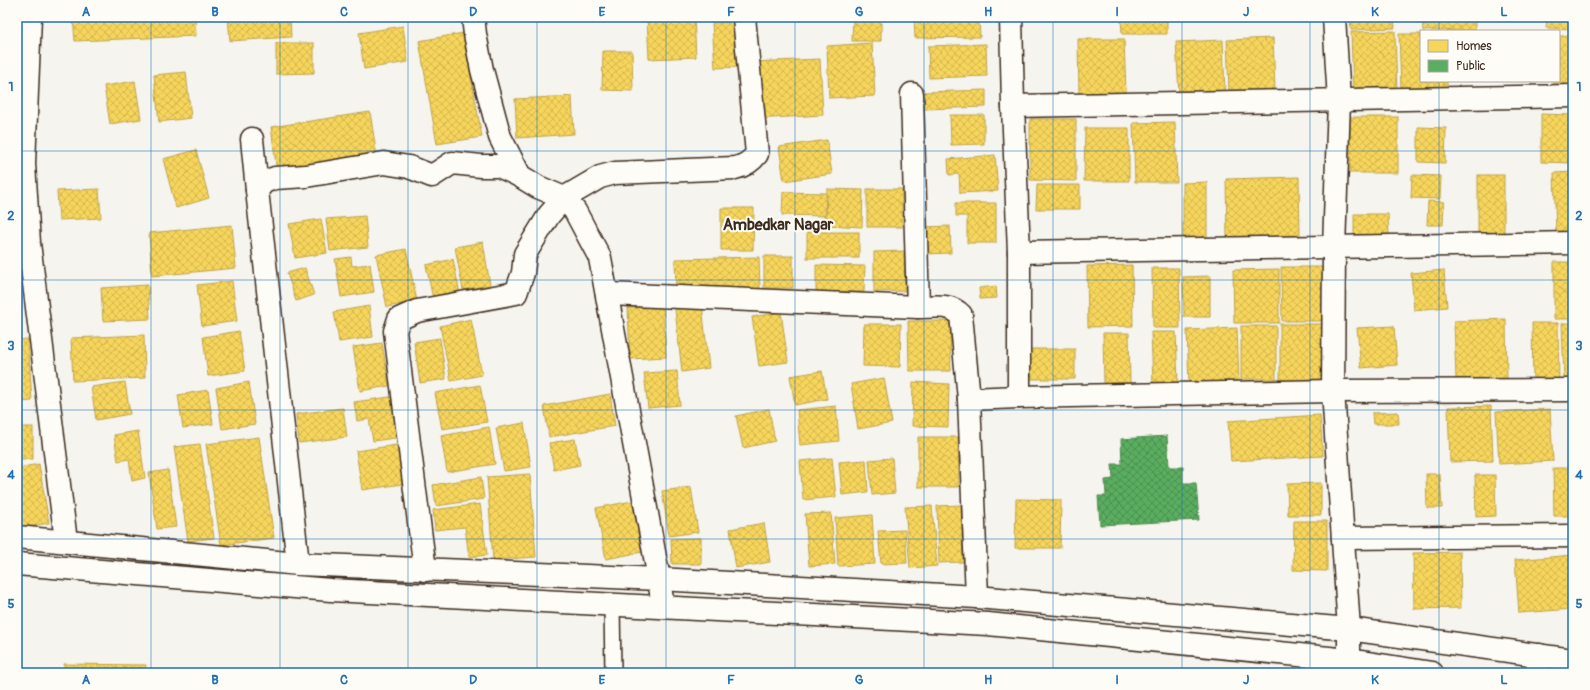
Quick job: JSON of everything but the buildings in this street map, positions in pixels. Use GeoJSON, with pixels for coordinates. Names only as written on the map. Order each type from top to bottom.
{"type":"FeatureCollection","features":[{"type":"Feature","properties":{"kind":"street"},"geometry":{"type":"LineString","coordinates":[[30,17],[23,54],[25,201],[66,540]]}},
{"type":"Feature","properties":{"kind":"street"},"geometry":{"type":"LineString","coordinates":[[473,17],[482,70],[500,137],[520,176]]}},
{"type":"Feature","properties":{"kind":"street"},"geometry":{"type":"LineString","coordinates":[[425,570],[395,331],[399,319],[417,311],[516,293],[523,273],[525,254],[549,215],[564,198],[600,177],[615,173],[734,168],[744,166],[751,162],[757,154],[744,17]]}},
{"type":"Feature","properties":{"kind":"street"},"geometry":{"type":"LineString","coordinates":[[1011,17],[1019,252],[1019,397]]}},
{"type":"Feature","properties":{"kind":"street"},"geometry":{"type":"LineString","coordinates":[[1334,17],[1339,101],[1334,248],[1333,391],[1349,629],[1349,660]]}},
{"type":"Feature","properties":{"kind":"street"},"geometry":{"type":"LineString","coordinates":[[912,94],[918,307]]}},
{"type":"Feature","properties":{"kind":"street"},"geometry":{"type":"LineString","coordinates":[[1013,106],[1573,96]]}},
{"type":"Feature","properties":{"kind":"street"},"geometry":{"type":"LineString","coordinates":[[252,139],[298,564]]}},
{"type":"Feature","properties":{"kind":"street"},"geometry":{"type":"LineString","coordinates":[[257,190],[264,182],[275,178],[306,176],[384,163],[409,167],[432,176],[452,163],[499,166],[538,187],[564,198],[575,211],[600,258],[608,294],[663,607]]}},
{"type":"Feature","properties":{"kind":"street"},"geometry":{"type":"LineString","coordinates":[[1019,252],[1573,243]]}},
{"type":"Feature","properties":{"kind":"street"},"geometry":{"type":"LineString","coordinates":[[608,294],[918,307],[947,306],[956,309],[961,315],[969,399],[977,597]]}},
{"type":"Feature","properties":{"kind":"street"},"geometry":{"type":"LineString","coordinates":[[969,399],[1333,391],[1573,390]]}},
{"type":"Feature","properties":{"kind":"street"},"geometry":{"type":"LineString","coordinates":[[1343,538],[1573,536]]}},
{"type":"Feature","properties":{"kind":"street"},"geometry":{"type":"LineString","coordinates":[[17,537],[66,540],[298,564],[659,579],[977,597],[1349,629],[1538,664],[1573,660]]}},
{"type":"Feature","properties":{"kind":"street"},"geometry":{"type":"LineString","coordinates":[[17,564],[331,590],[988,624],[1349,660],[1432,673]]}},
{"type":"Feature","properties":{"kind":"lane"},"geometry":{"type":"LineString","coordinates":[[612,604],[613,673]]}},
{"type":"Feature","properties":{"kind":"district","name":"Ambedkar Nagar"},"geometry":{"type":"Point","coordinates":[778,224]}}]}
